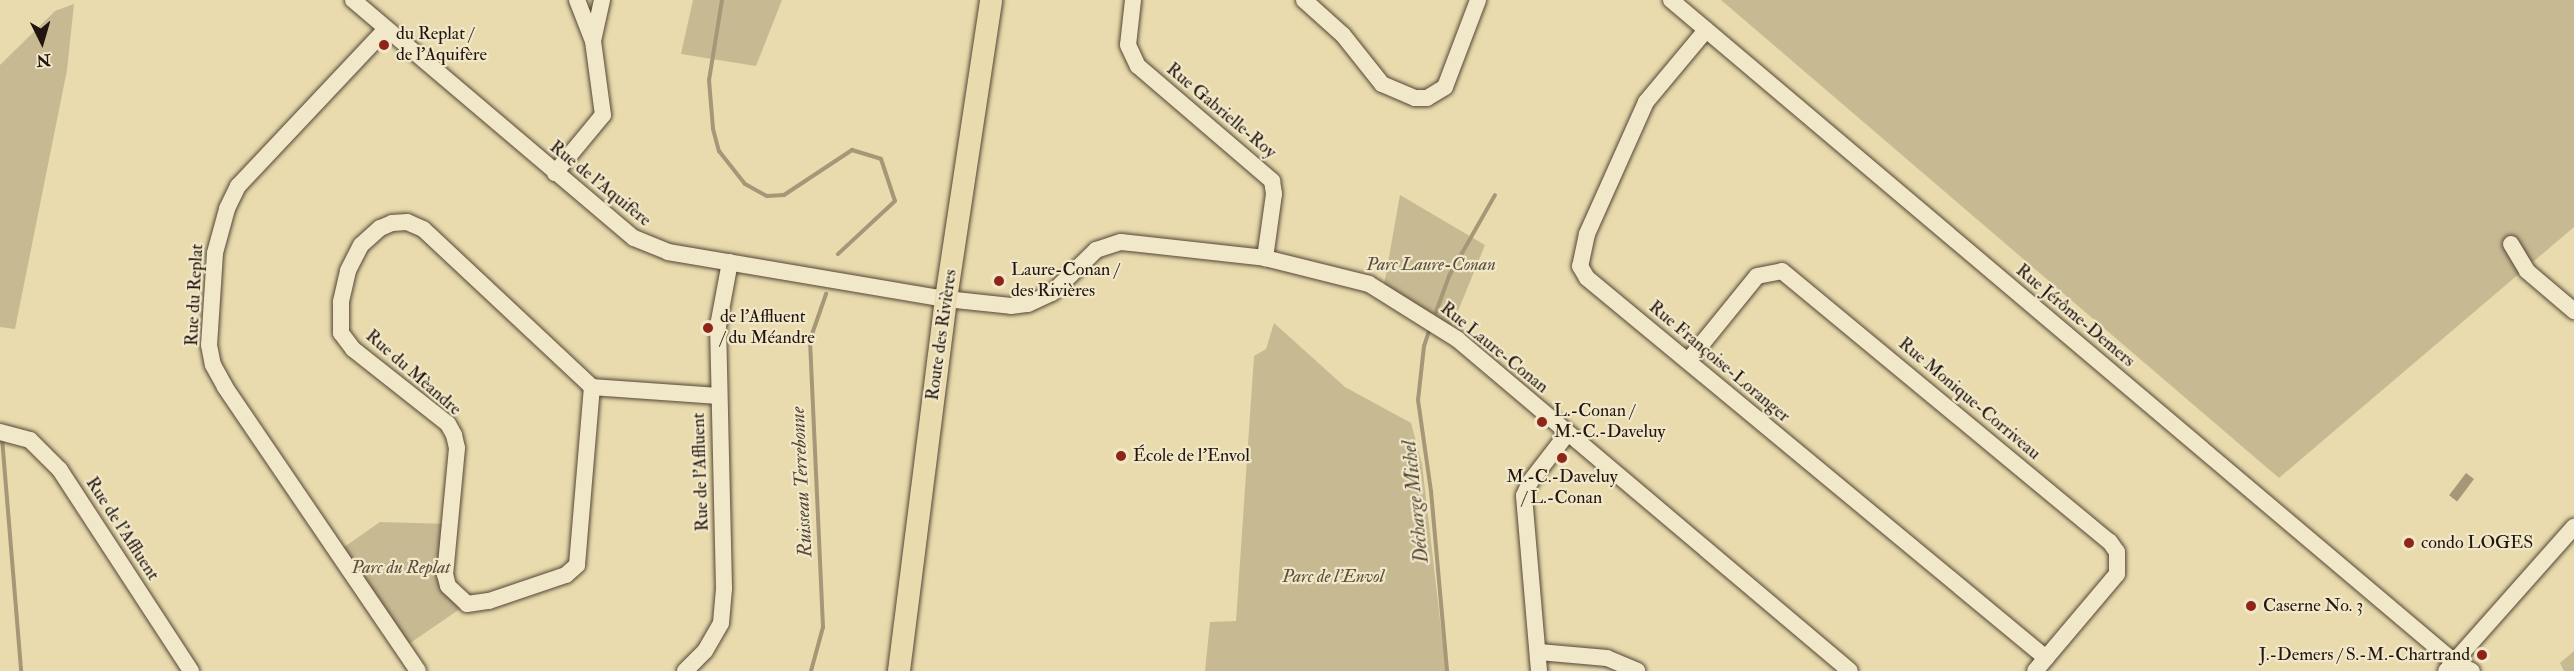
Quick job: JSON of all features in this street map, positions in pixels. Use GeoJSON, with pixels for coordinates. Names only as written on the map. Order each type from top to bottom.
{"type":"FeatureCollection","features":[{"type":"Feature","properties":{"kind":"main road","name":"Route des Rivières"},"geometry":{"type":"LineString","coordinates":[[899,671],[946,299],[991,0]]}},
{"type":"Feature","properties":{"kind":"street","name":"Rue de l'Aquifère"},"geometry":{"type":"LineString","coordinates":[[353,0],[555,173],[649,247],[946,299]]}},
{"type":"Feature","properties":{"kind":"street"},"geometry":{"type":"LineString","coordinates":[[555,173],[603,115],[593,41],[577,0]]}},
{"type":"Feature","properties":{"kind":"street"},"geometry":{"type":"LineString","coordinates":[[593,41],[602,0]]}},
{"type":"Feature","properties":{"kind":"street","name":"Rue Gabrielle-Roy"},"geometry":{"type":"LineString","coordinates":[[1133,0],[1128,45],[1138,66],[1272,181],[1274,194],[1265,258]]}},
{"type":"Feature","properties":{"kind":"street"},"geometry":{"type":"LineString","coordinates":[[1304,0],[1343,35],[1382,84],[1402,95],[1427,98],[1444,87],[1478,0]]}},
{"type":"Feature","properties":{"kind":"street","name":"Rue Jérôme-Demers"},"geometry":{"type":"LineString","coordinates":[[1671,0],[2452,668],[2472,671]]}},
{"type":"Feature","properties":{"kind":"street","name":"Rue du Replat"},"geometry":{"type":"LineString","coordinates":[[386,29],[238,186],[217,242],[209,345],[213,365],[225,387],[418,671]]}},
{"type":"Feature","properties":{"kind":"street","name":"Rue Françoise-Loranger"},"geometry":{"type":"LineString","coordinates":[[1706,30],[1646,102],[1581,252],[1580,266],[1587,278],[1688,361],[2041,665]]}},
{"type":"Feature","properties":{"kind":"street","name":"Rue du Mèandre"},"geometry":{"type":"LineString","coordinates":[[407,222],[423,229],[592,387],[577,565],[566,575],[489,601],[467,604],[448,586],[445,574],[457,448],[454,435],[448,424],[353,349],[341,333],[341,302],[348,271],[361,245],[380,228],[392,223],[407,222]]}},
{"type":"Feature","properties":{"kind":"street","name":"Rue Laure-Conan"},"geometry":{"type":"LineString","coordinates":[[946,299],[1028,304],[1052,293],[1096,250],[1120,242],[1265,258],[1337,274],[1394,296],[1457,339],[1850,671]]}},
{"type":"Feature","properties":{"kind":"street"},"geometry":{"type":"LineString","coordinates":[[2511,244],[2526,272],[2574,311]]}},
{"type":"Feature","properties":{"kind":"street","name":"Rue de l'Affluent"},"geometry":{"type":"LineString","coordinates":[[686,671],[705,651],[721,623],[724,588],[718,326],[730,262]]}},
{"type":"Feature","properties":{"kind":"street","name":"Rue Monique-Corriveau"},"geometry":{"type":"LineString","coordinates":[[1688,361],[1757,276],[1773,270],[1795,278],[2117,552],[2117,574],[2041,665]]}},
{"type":"Feature","properties":{"kind":"street"},"geometry":{"type":"LineString","coordinates":[[592,387],[718,396]]}},
{"type":"Feature","properties":{"kind":"street","name":"Rue de l'Affluent"},"geometry":{"type":"LineString","coordinates":[[0,432],[30,440],[60,470],[191,671]]}},
{"type":"Feature","properties":{"kind":"street"},"geometry":{"type":"LineString","coordinates":[[1539,671],[1524,496],[1530,482],[1567,434]]}},
{"type":"Feature","properties":{"kind":"street"},"geometry":{"type":"LineString","coordinates":[[2452,668],[2574,527]]}},
{"type":"Feature","properties":{"kind":"street"},"geometry":{"type":"LineString","coordinates":[[1539,652],[1599,657],[1637,671]]}},
{"type":"Feature","properties":{"kind":"green space"},"geometry":{"type":"Polygon","coordinates":[[[693,0],[782,0],[756,66],[681,54],[693,0]]]}},
{"type":"Feature","properties":{"kind":"green space"},"geometry":{"type":"Polygon","coordinates":[[[1721,0],[2574,0],[2574,227],[2279,478],[1721,0]]]}},
{"type":"Feature","properties":{"kind":"green space"},"geometry":{"type":"Polygon","coordinates":[[[74,4],[67,70],[15,329],[0,327],[0,65],[55,11],[74,4]]]}},
{"type":"Feature","properties":{"kind":"green space","name":"Parc Laure-Conan"},"geometry":{"type":"Polygon","coordinates":[[[1400,195],[1485,245],[1449,333],[1383,291],[1400,195]]]}},
{"type":"Feature","properties":{"kind":"green space","name":"Parc de l'Envol"},"geometry":{"type":"Polygon","coordinates":[[[1274,323],[1345,387],[1411,423],[1422,464],[1446,671],[1205,671],[1210,622],[1236,621],[1254,356],[1266,349],[1274,323]]]}},
{"type":"Feature","properties":{"kind":"green space","name":"Parc du Replat"},"geometry":{"type":"Polygon","coordinates":[[[380,522],[449,524],[445,574],[467,604],[403,648],[337,552],[380,522]]]}},
{"type":"Feature","properties":{"kind":"green space"},"geometry":{"type":"Polygon","coordinates":[[[2574,651],[2574,671],[2564,671],[2560,663],[2574,651]]]}},
{"type":"Feature","properties":{"kind":"shaded area"},"geometry":{"type":"Polygon","coordinates":[[[2466,473],[2474,479],[2457,501],[2449,495],[2466,473]]]}},
{"type":"Feature","properties":{"kind":"waterway","name":"Ruisseau Terrebonne"},"geometry":{"type":"LineString","coordinates":[[722,0],[709,80],[713,129],[719,151],[745,184],[767,196],[784,195],[852,150],[881,159],[895,201],[838,254]]}},
{"type":"Feature","properties":{"kind":"waterway","name":"Décharge Michel"},"geometry":{"type":"LineString","coordinates":[[1436,312],[1449,276],[1495,195]]}},
{"type":"Feature","properties":{"kind":"waterway","name":"Ruisseau Terrebonne"},"geometry":{"type":"LineString","coordinates":[[811,671],[823,627],[810,340],[826,294]]}},
{"type":"Feature","properties":{"kind":"waterway","name":"Décharge Michel"},"geometry":{"type":"LineString","coordinates":[[1429,331],[1424,346],[1418,400],[1431,491],[1447,671]]}},
{"type":"Feature","properties":{"kind":"waterway"},"geometry":{"type":"LineString","coordinates":[[2,438],[21,671]]}},
{"type":"Feature","properties":{"kind":"place","name":"du Replat / de l'Aquifère"},"geometry":{"type":"Point","coordinates":[384,45]}},
{"type":"Feature","properties":{"kind":"place","name":"Laure-Conan / des Rivières"},"geometry":{"type":"Point","coordinates":[999,281]}},
{"type":"Feature","properties":{"kind":"place","name":"de l'Affluent / du Méandre"},"geometry":{"type":"Point","coordinates":[708,328]}},
{"type":"Feature","properties":{"kind":"place","name":"L.-Conan / M.-C.-Daveluy"},"geometry":{"type":"Point","coordinates":[1542,422]}},
{"type":"Feature","properties":{"kind":"place","name":"École de l'Envol"},"geometry":{"type":"Point","coordinates":[1121,456]}},
{"type":"Feature","properties":{"kind":"place","name":"M.-C.-Daveluy / L.-Conan"},"geometry":{"type":"Point","coordinates":[1562,458]}},
{"type":"Feature","properties":{"kind":"place","name":"condo LOGES"},"geometry":{"type":"Point","coordinates":[2409,543]}},
{"type":"Feature","properties":{"kind":"place","name":"Caserne No. 3"},"geometry":{"type":"Point","coordinates":[2251,606]}},
{"type":"Feature","properties":{"kind":"place","name":"J.-Demers / S.-M.-Chartrand"},"geometry":{"type":"Point","coordinates":[2482,655]}}]}
